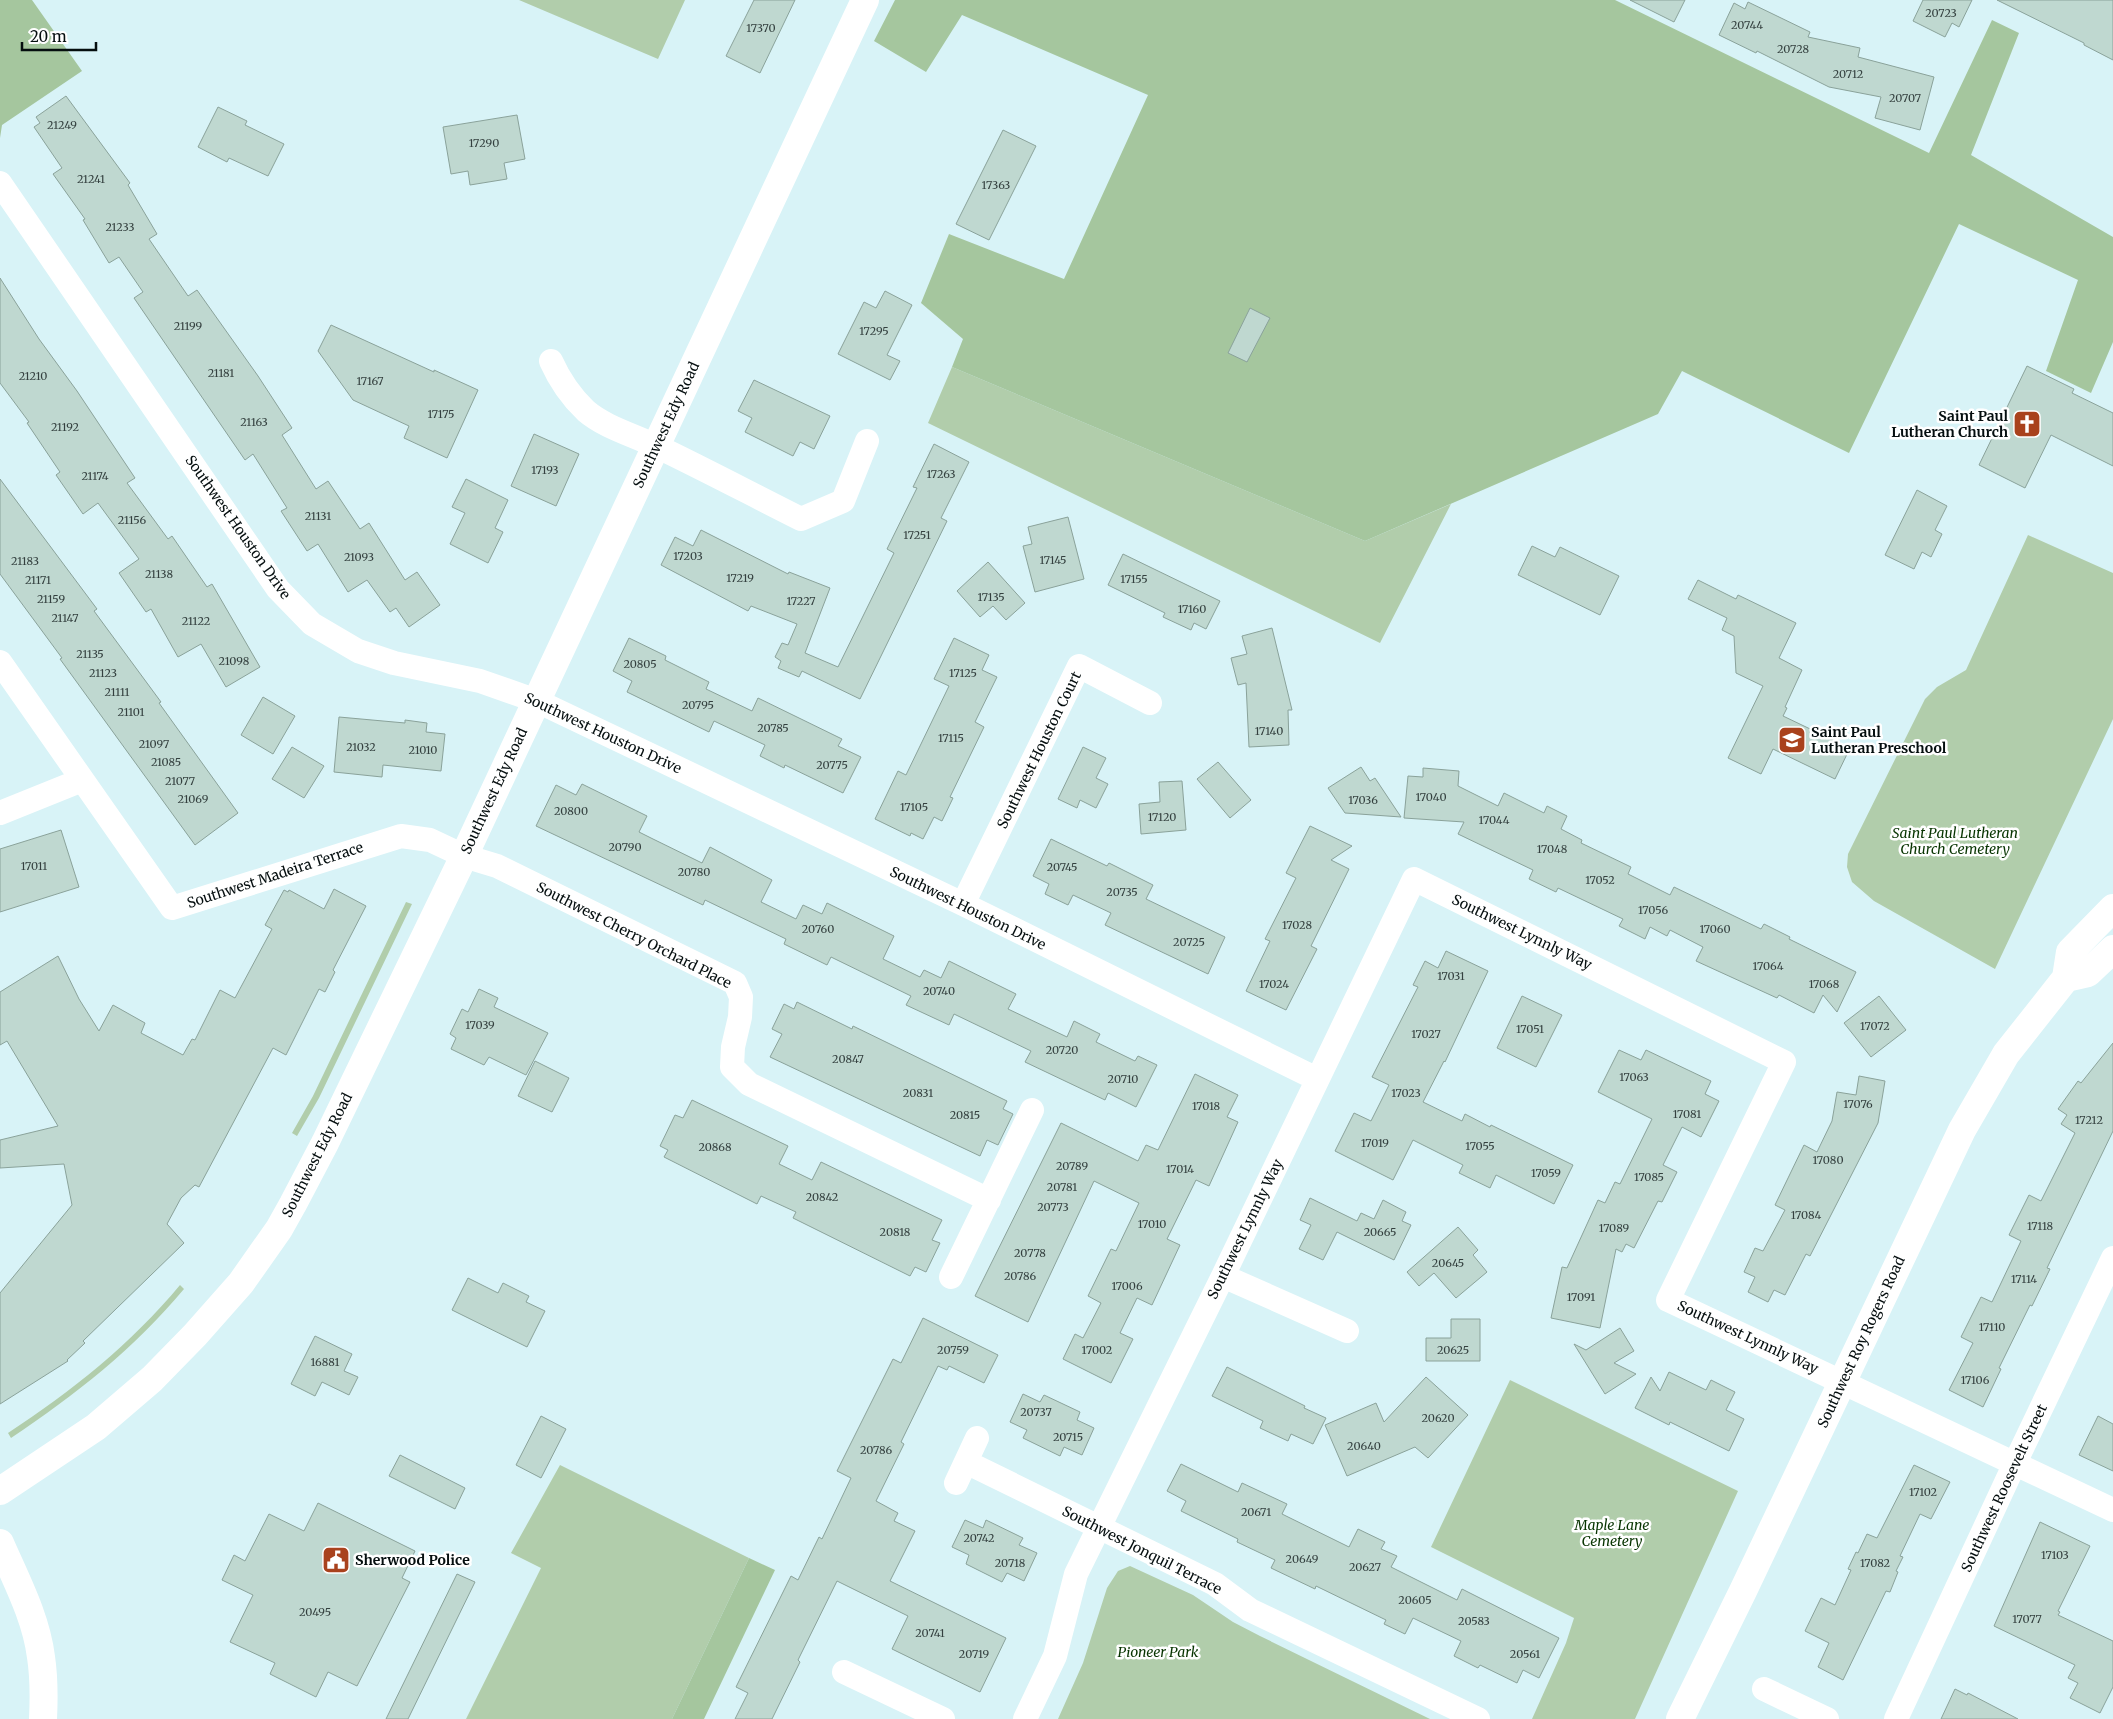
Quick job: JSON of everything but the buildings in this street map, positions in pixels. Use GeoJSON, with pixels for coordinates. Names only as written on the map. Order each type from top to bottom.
{"type":"FeatureCollection","features":[{"type":"Feature","properties":{"kind":"main road","name":"Southwest Edy Road"},"geometry":{"type":"LineString","coordinates":[[0,1491],[64,1450],[124,1404],[195,1335],[255,1263],[279,1229],[307,1180],[464,856],[865,0]]}},
{"type":"Feature","properties":{"kind":"main road","name":"Southwest Roy Rogers Road"},"geometry":{"type":"LineString","coordinates":[[1680,1719],[1743,1592],[1962,1130],[2006,1054],[2066,978],[2070,952],[2113,908]]}},
{"type":"Feature","properties":{"kind":"main road"},"geometry":{"type":"LineString","coordinates":[[2066,978],[2088,973],[2113,949]]}},
{"type":"Feature","properties":{"kind":"main road"},"geometry":{"type":"LineString","coordinates":[[0,1543],[24,1598],[38,1640],[42,1658],[43,1719]]}},
{"type":"Feature","properties":{"kind":"street","name":"Southwest Houston Drive"},"geometry":{"type":"LineString","coordinates":[[0,183],[278,589],[312,624],[358,651],[394,663],[480,681],[537,700],[963,904],[1317,1079]]}},
{"type":"Feature","properties":{"kind":"street"},"geometry":{"type":"LineString","coordinates":[[551,361],[559,380],[587,412],[611,426],[656,446],[801,519],[843,501],[867,441]]}},
{"type":"Feature","properties":{"kind":"street","name":"Southwest Madeira Terrace"},"geometry":{"type":"LineString","coordinates":[[0,662],[172,908],[401,836],[430,840],[464,856]]}},
{"type":"Feature","properties":{"kind":"street","name":"Southwest Houston Court"},"geometry":{"type":"LineString","coordinates":[[963,904],[1079,666],[1150,703]]}},
{"type":"Feature","properties":{"kind":"street"},"geometry":{"type":"LineString","coordinates":[[0,813],[82,780]]}},
{"type":"Feature","properties":{"kind":"street","name":"Southwest Cherry Orchard Place"},"geometry":{"type":"LineString","coordinates":[[464,856],[497,866],[735,983],[741,997],[740,1017],[733,1047],[732,1067],[749,1084],[989,1200]]}},
{"type":"Feature","properties":{"kind":"street","name":"Southwest Lynnly Way"},"geometry":{"type":"LineString","coordinates":[[1025,1719],[1055,1656],[1076,1574],[1223,1276],[1414,879],[1784,1062],[1668,1300],[2113,1510]]}},
{"type":"Feature","properties":{"kind":"street"},"geometry":{"type":"LineString","coordinates":[[951,1277],[1032,1110]]}},
{"type":"Feature","properties":{"kind":"street","name":"Southwest Roosevelt Street"},"geometry":{"type":"LineString","coordinates":[[1896,1719],[2113,1258]]}},
{"type":"Feature","properties":{"kind":"street"},"geometry":{"type":"LineString","coordinates":[[1223,1276],[1347,1331]]}},
{"type":"Feature","properties":{"kind":"street","name":"Southwest Jonquil Terrace"},"geometry":{"type":"LineString","coordinates":[[977,1438],[961,1473],[1099,1527],[1215,1584],[1250,1610],[1478,1719]]}},
{"type":"Feature","properties":{"kind":"street"},"geometry":{"type":"LineString","coordinates":[[844,1672],[943,1719]]}},
{"type":"Feature","properties":{"kind":"street"},"geometry":{"type":"LineString","coordinates":[[1764,1689],[1827,1719]]}},
{"type":"Feature","properties":{"kind":"green space"},"geometry":{"type":"Polygon","coordinates":[[[0,0],[32,0],[82,71],[2,125],[0,138],[0,0]]]}},
{"type":"Feature","properties":{"kind":"green space"},"geometry":{"type":"Polygon","coordinates":[[[519,0],[685,0],[658,59],[519,0]]]}},
{"type":"Feature","properties":{"kind":"green space"},"geometry":{"type":"Polygon","coordinates":[[[895,0],[1615,0],[1929,153],[1992,20],[2019,33],[1971,155],[2113,237],[2113,342],[2091,393],[2046,371],[2078,280],[1959,224],[1849,453],[1682,371],[1658,414],[1365,541],[952,367],[963,339],[921,303],[949,234],[1064,279],[1148,95],[962,15],[926,72],[874,41],[895,0]]]}},
{"type":"Feature","properties":{"kind":"green space"},"geometry":{"type":"Polygon","coordinates":[[[952,367],[1365,541],[1451,504],[1380,643],[928,423],[952,367]]]}},
{"type":"Feature","properties":{"kind":"green space","name":"Saint Paul Lutheran Church Cemetery"},"geometry":{"type":"Polygon","coordinates":[[[2028,535],[2113,573],[2113,719],[1995,969],[1874,901],[1852,882],[1847,867],[1848,854],[1925,699],[1937,687],[1966,670],[2028,535]]]}},
{"type":"Feature","properties":{"kind":"green space"},"geometry":{"type":"Polygon","coordinates":[[[406,902],[412,904],[319,1098],[297,1136],[292,1133],[313,1096],[406,902]]]}},
{"type":"Feature","properties":{"kind":"green space"},"geometry":{"type":"Polygon","coordinates":[[[180,1285],[184,1289],[145,1332],[81,1388],[11,1438],[8,1433],[78,1383],[121,1347],[180,1285]]]}},
{"type":"Feature","properties":{"kind":"green space","name":"Maple Lane Cemetery"},"geometry":{"type":"Polygon","coordinates":[[[1510,1380],[1738,1491],[1635,1719],[1532,1719],[1566,1643],[1574,1618],[1431,1547],[1510,1380]]]}},
{"type":"Feature","properties":{"kind":"green space"},"geometry":{"type":"Polygon","coordinates":[[[560,1465],[749,1558],[672,1719],[466,1719],[541,1568],[511,1553],[560,1465]]]}},
{"type":"Feature","properties":{"kind":"green space"},"geometry":{"type":"Polygon","coordinates":[[[749,1558],[775,1570],[704,1719],[672,1719],[749,1558]]]}},
{"type":"Feature","properties":{"kind":"green space","name":"Pioneer Park"},"geometry":{"type":"Polygon","coordinates":[[[1130,1566],[1193,1595],[1233,1622],[1260,1636],[1430,1719],[1058,1719],[1083,1663],[1107,1588],[1118,1571],[1130,1566]]]}},
{"type":"Feature","properties":{"kind":"place","name":"Saint Paul Lutheran Church"},"geometry":{"type":"Point","coordinates":[2027,424]}},
{"type":"Feature","properties":{"kind":"place","name":"Saint Paul Lutheran Preschool"},"geometry":{"type":"Point","coordinates":[1792,740]}},
{"type":"Feature","properties":{"kind":"place","name":"Sherwood Police"},"geometry":{"type":"Point","coordinates":[336,1560]}}]}
